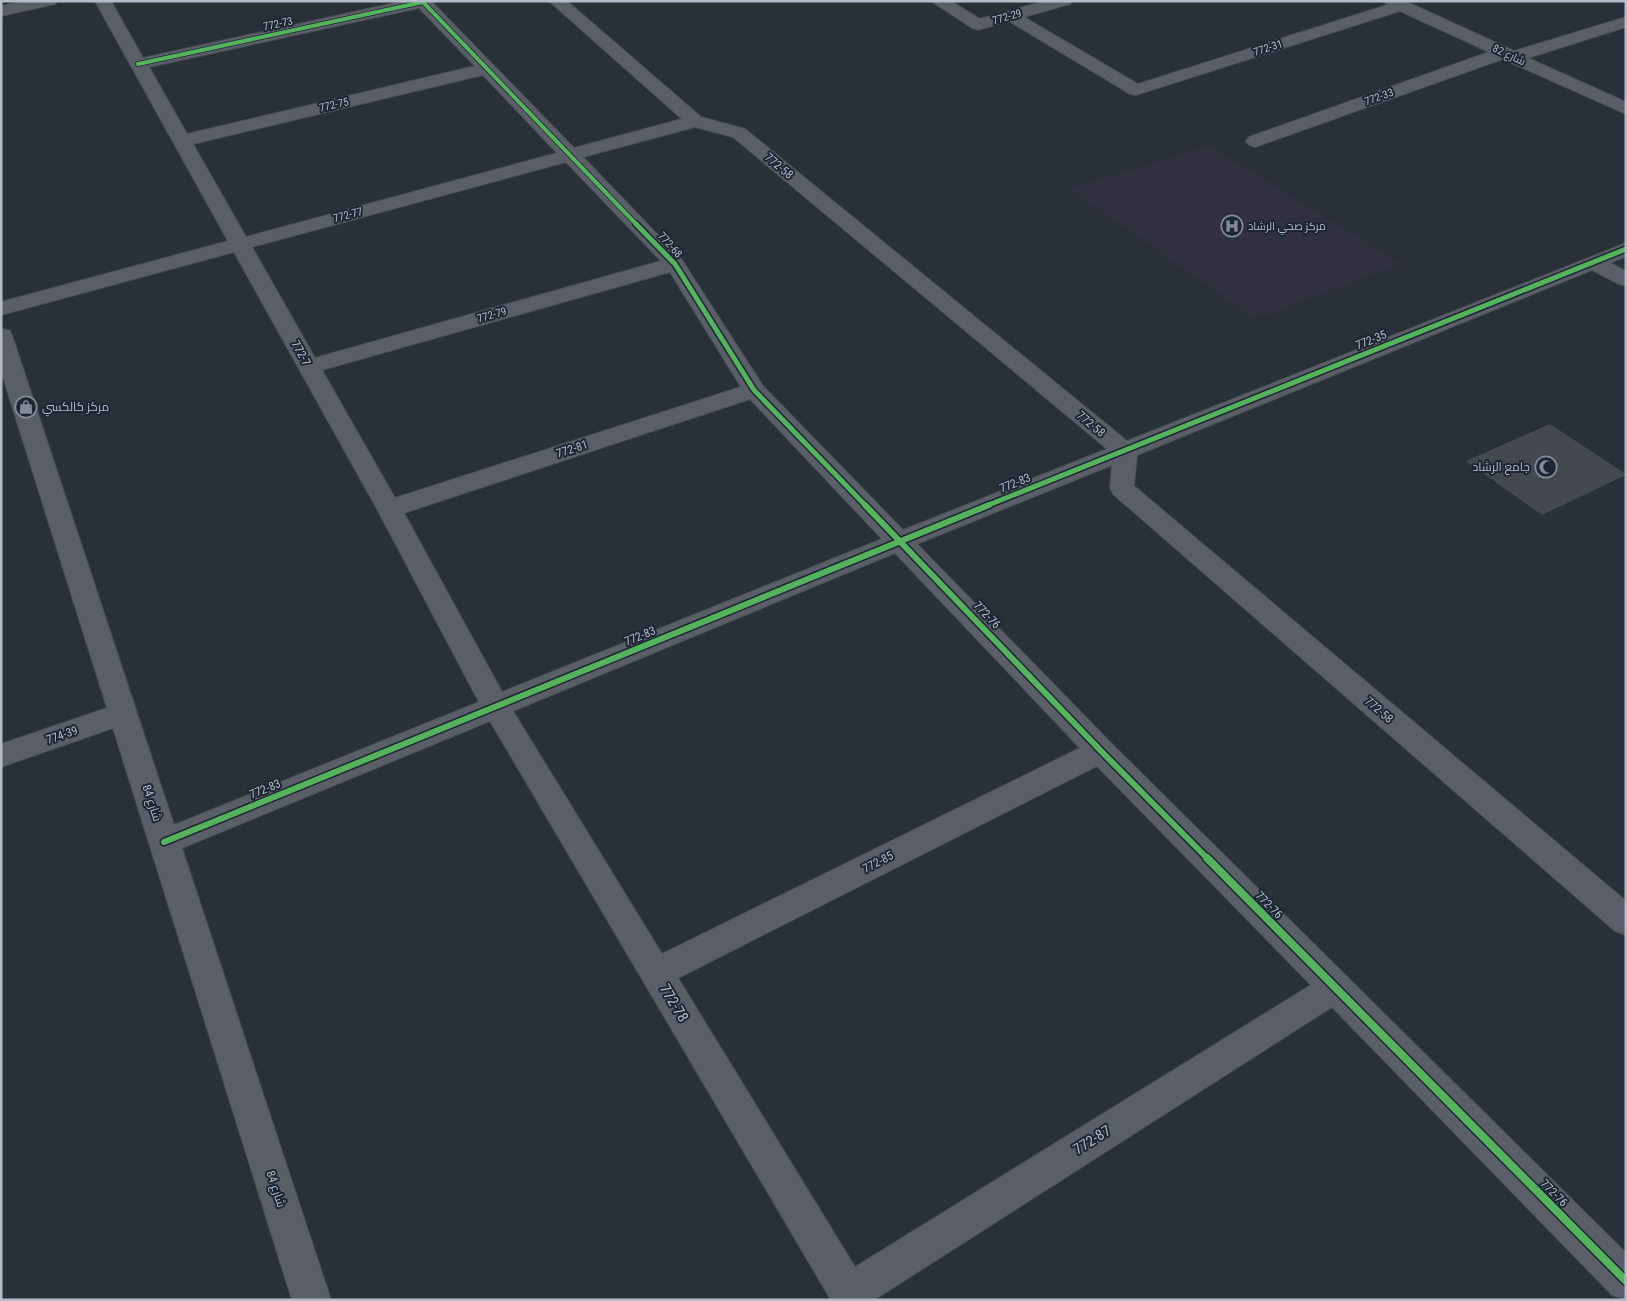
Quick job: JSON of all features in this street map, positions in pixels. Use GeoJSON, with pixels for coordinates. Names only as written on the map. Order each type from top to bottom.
{"type":"FeatureCollection","features":[{"type":"Feature","properties":{"kind":"street"},"geometry":{"type":"LineString","coordinates":[[1,11],[49,1]]}},
{"type":"Feature","properties":{"kind":"street","name":"772-7"},"geometry":{"type":"LineString","coordinates":[[103,1],[389,509],[496,707]]}},
{"type":"Feature","properties":{"kind":"street","name":"772-58"},"geometry":{"type":"LineString","coordinates":[[557,1],[695,122],[739,133],[1125,452],[1122,488],[1626,922]]}},
{"type":"Feature","properties":{"kind":"street","name":"772-29"},"geometry":{"type":"LineString","coordinates":[[939,1],[978,25],[1064,1]]}},
{"type":"Feature","properties":{"kind":"street","name":"772-73"},"geometry":{"type":"LineString","coordinates":[[138,64],[422,2]]}},
{"type":"Feature","properties":{"kind":"street","name":"772-68"},"geometry":{"type":"LineString","coordinates":[[422,2],[572,155],[675,264],[754,390],[900,541]]}},
{"type":"Feature","properties":{"kind":"street","name":"772-31"},"geometry":{"type":"LineString","coordinates":[[1010,16],[1136,90],[1396,3]]}},
{"type":"Feature","properties":{"kind":"street","name":"شارع 82"},"geometry":{"type":"LineString","coordinates":[[1396,3],[1626,109]]}},
{"type":"Feature","properties":{"kind":"street","name":"772-33"},"geometry":{"type":"LineString","coordinates":[[1255,141],[1508,55],[1626,22]]}},
{"type":"Feature","properties":{"kind":"street","name":"772-75"},"geometry":{"type":"LineString","coordinates":[[182,141],[486,69]]}},
{"type":"Feature","properties":{"kind":"street","name":"772-77"},"geometry":{"type":"LineString","coordinates":[[1,309],[695,122]]}},
{"type":"Feature","properties":{"kind":"street","name":"772-35"},"geometry":{"type":"LineString","coordinates":[[1125,452],[1626,249]]}},
{"type":"Feature","properties":{"kind":"street"},"geometry":{"type":"LineString","coordinates":[[1593,262],[1626,280]]}},
{"type":"Feature","properties":{"kind":"street","name":"772-79"},"geometry":{"type":"LineString","coordinates":[[309,367],[675,264]]}},
{"type":"Feature","properties":{"kind":"street","name":"شارع 84"},"geometry":{"type":"LineString","coordinates":[[1,335],[312,1300]]}},
{"type":"Feature","properties":{"kind":"street","name":"772-81"},"geometry":{"type":"LineString","coordinates":[[389,509],[754,390]]}},
{"type":"Feature","properties":{"kind":"street","name":"772-83"},"geometry":{"type":"LineString","coordinates":[[164,842],[900,541],[1125,452]]}},
{"type":"Feature","properties":{"kind":"street","name":"772-76"},"geometry":{"type":"LineString","coordinates":[[900,541],[1101,751],[1626,1281]]}},
{"type":"Feature","properties":{"kind":"street","name":"772-78"},"geometry":{"type":"LineString","coordinates":[[496,707],[851,1296]]}},
{"type":"Feature","properties":{"kind":"street","name":"774-39"},"geometry":{"type":"LineString","coordinates":[[1,756],[123,714]]}},
{"type":"Feature","properties":{"kind":"street","name":"772-85"},"geometry":{"type":"LineString","coordinates":[[656,973],[1101,751]]}},
{"type":"Feature","properties":{"kind":"street","name":"772-87"},"geometry":{"type":"LineString","coordinates":[[851,1296],[1334,988]]}},
{"type":"Feature","properties":{"kind":"shaded area","name":"مركز صحي الرشاد"},"geometry":{"type":"Polygon","coordinates":[[[1209,145],[1401,264],[1255,319],[1070,189],[1209,145]]]}},
{"type":"Feature","properties":{"kind":"building","name":"جامع الرشاد"},"geometry":{"type":"Polygon","coordinates":[[[1550,424],[1626,475],[1542,515],[1466,461],[1550,424]]]}},
{"type":"Feature","properties":{"kind":"cycle path"},"geometry":{"type":"LineString","coordinates":[[138,64],[423,2],[675,264],[754,390],[1101,751],[1626,1281]]}},
{"type":"Feature","properties":{"kind":"cycle path"},"geometry":{"type":"LineString","coordinates":[[164,842],[900,541],[1626,249]]}},
{"type":"Feature","properties":{"kind":"place","name":"مركز صحي الرشاد"},"geometry":{"type":"Point","coordinates":[1232,226]}},
{"type":"Feature","properties":{"kind":"place","name":"مركز كالكسي"},"geometry":{"type":"Point","coordinates":[26,407]}},
{"type":"Feature","properties":{"kind":"place","name":"جامع الرشاد"},"geometry":{"type":"Point","coordinates":[1546,467]}}]}
